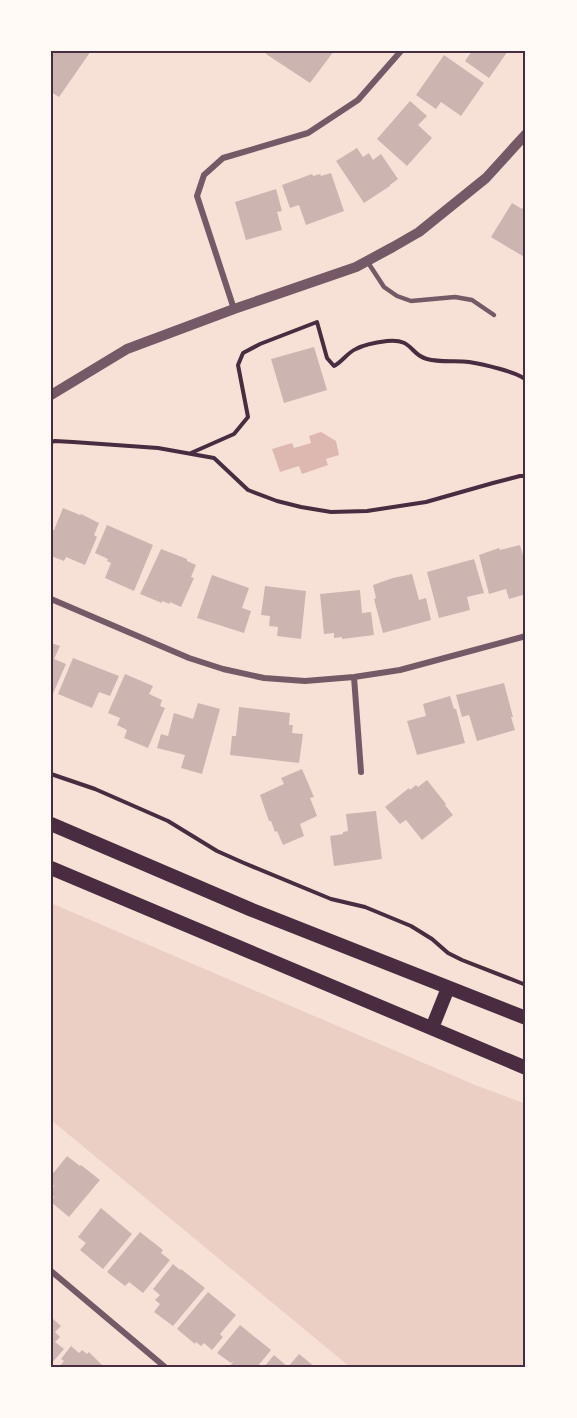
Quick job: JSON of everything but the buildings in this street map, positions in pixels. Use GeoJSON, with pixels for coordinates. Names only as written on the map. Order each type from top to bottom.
{"type":"FeatureCollection","features":[{"type":"Feature","properties":{"kind":"main road"},"geometry":{"type":"LineString","coordinates":[[51,824],[252,910],[526,1018]]}},
{"type":"Feature","properties":{"kind":"main road"},"geometry":{"type":"LineString","coordinates":[[51,868],[526,1068]]}},
{"type":"Feature","properties":{"kind":"main road"},"geometry":{"type":"LineString","coordinates":[[432,1028],[448,988]]}},
{"type":"Feature","properties":{"kind":"street"},"geometry":{"type":"LineString","coordinates":[[234,309],[198,196],[204,175],[223,158],[308,133],[358,100],[401,51]]}},
{"type":"Feature","properties":{"kind":"street"},"geometry":{"type":"LineString","coordinates":[[51,395],[127,349],[356,267],[367,261],[419,232],[486,178],[525,136]]}},
{"type":"Feature","properties":{"kind":"street"},"geometry":{"type":"LineString","coordinates":[[51,599],[189,658],[223,669],[264,678],[305,681],[400,670],[526,636]]}},
{"type":"Feature","properties":{"kind":"street"},"geometry":{"type":"LineString","coordinates":[[354,677],[361,772]]}},
{"type":"Feature","properties":{"kind":"street"},"geometry":{"type":"LineString","coordinates":[[51,1271],[165,1367]]}},
{"type":"Feature","properties":{"kind":"lane"},"geometry":{"type":"LineString","coordinates":[[367,261],[384,287],[397,296],[411,301],[455,297],[472,300],[494,315]]}},
{"type":"Feature","properties":{"kind":"path"},"geometry":{"type":"LineString","coordinates":[[190,453],[234,434],[248,417],[238,365],[243,353],[317,322],[327,358],[334,366],[355,349],[398,340],[409,345],[426,359],[469,362],[499,369],[526,380]]}},
{"type":"Feature","properties":{"kind":"path"},"geometry":{"type":"LineString","coordinates":[[51,442],[158,448],[214,458],[248,490],[278,501],[331,512],[367,512],[426,502],[526,476]]}},
{"type":"Feature","properties":{"kind":"path"},"geometry":{"type":"LineString","coordinates":[[51,774],[95,789],[168,821],[217,851],[244,863],[332,899],[365,908],[411,926],[432,939],[448,953],[526,985]]}},
{"type":"Feature","properties":{"kind":"shaded area"},"geometry":{"type":"Polygon","coordinates":[[[321,432],[336,441],[339,455],[326,459],[328,465],[302,474],[299,466],[280,472],[272,449],[292,443],[294,448],[311,443],[309,436],[321,432]]]}},
{"type":"Feature","properties":{"kind":"shaded area"},"geometry":{"type":"Polygon","coordinates":[[[51,903],[475,1085],[526,1104],[526,1367],[350,1367],[51,1120],[51,903]]]}}]}
